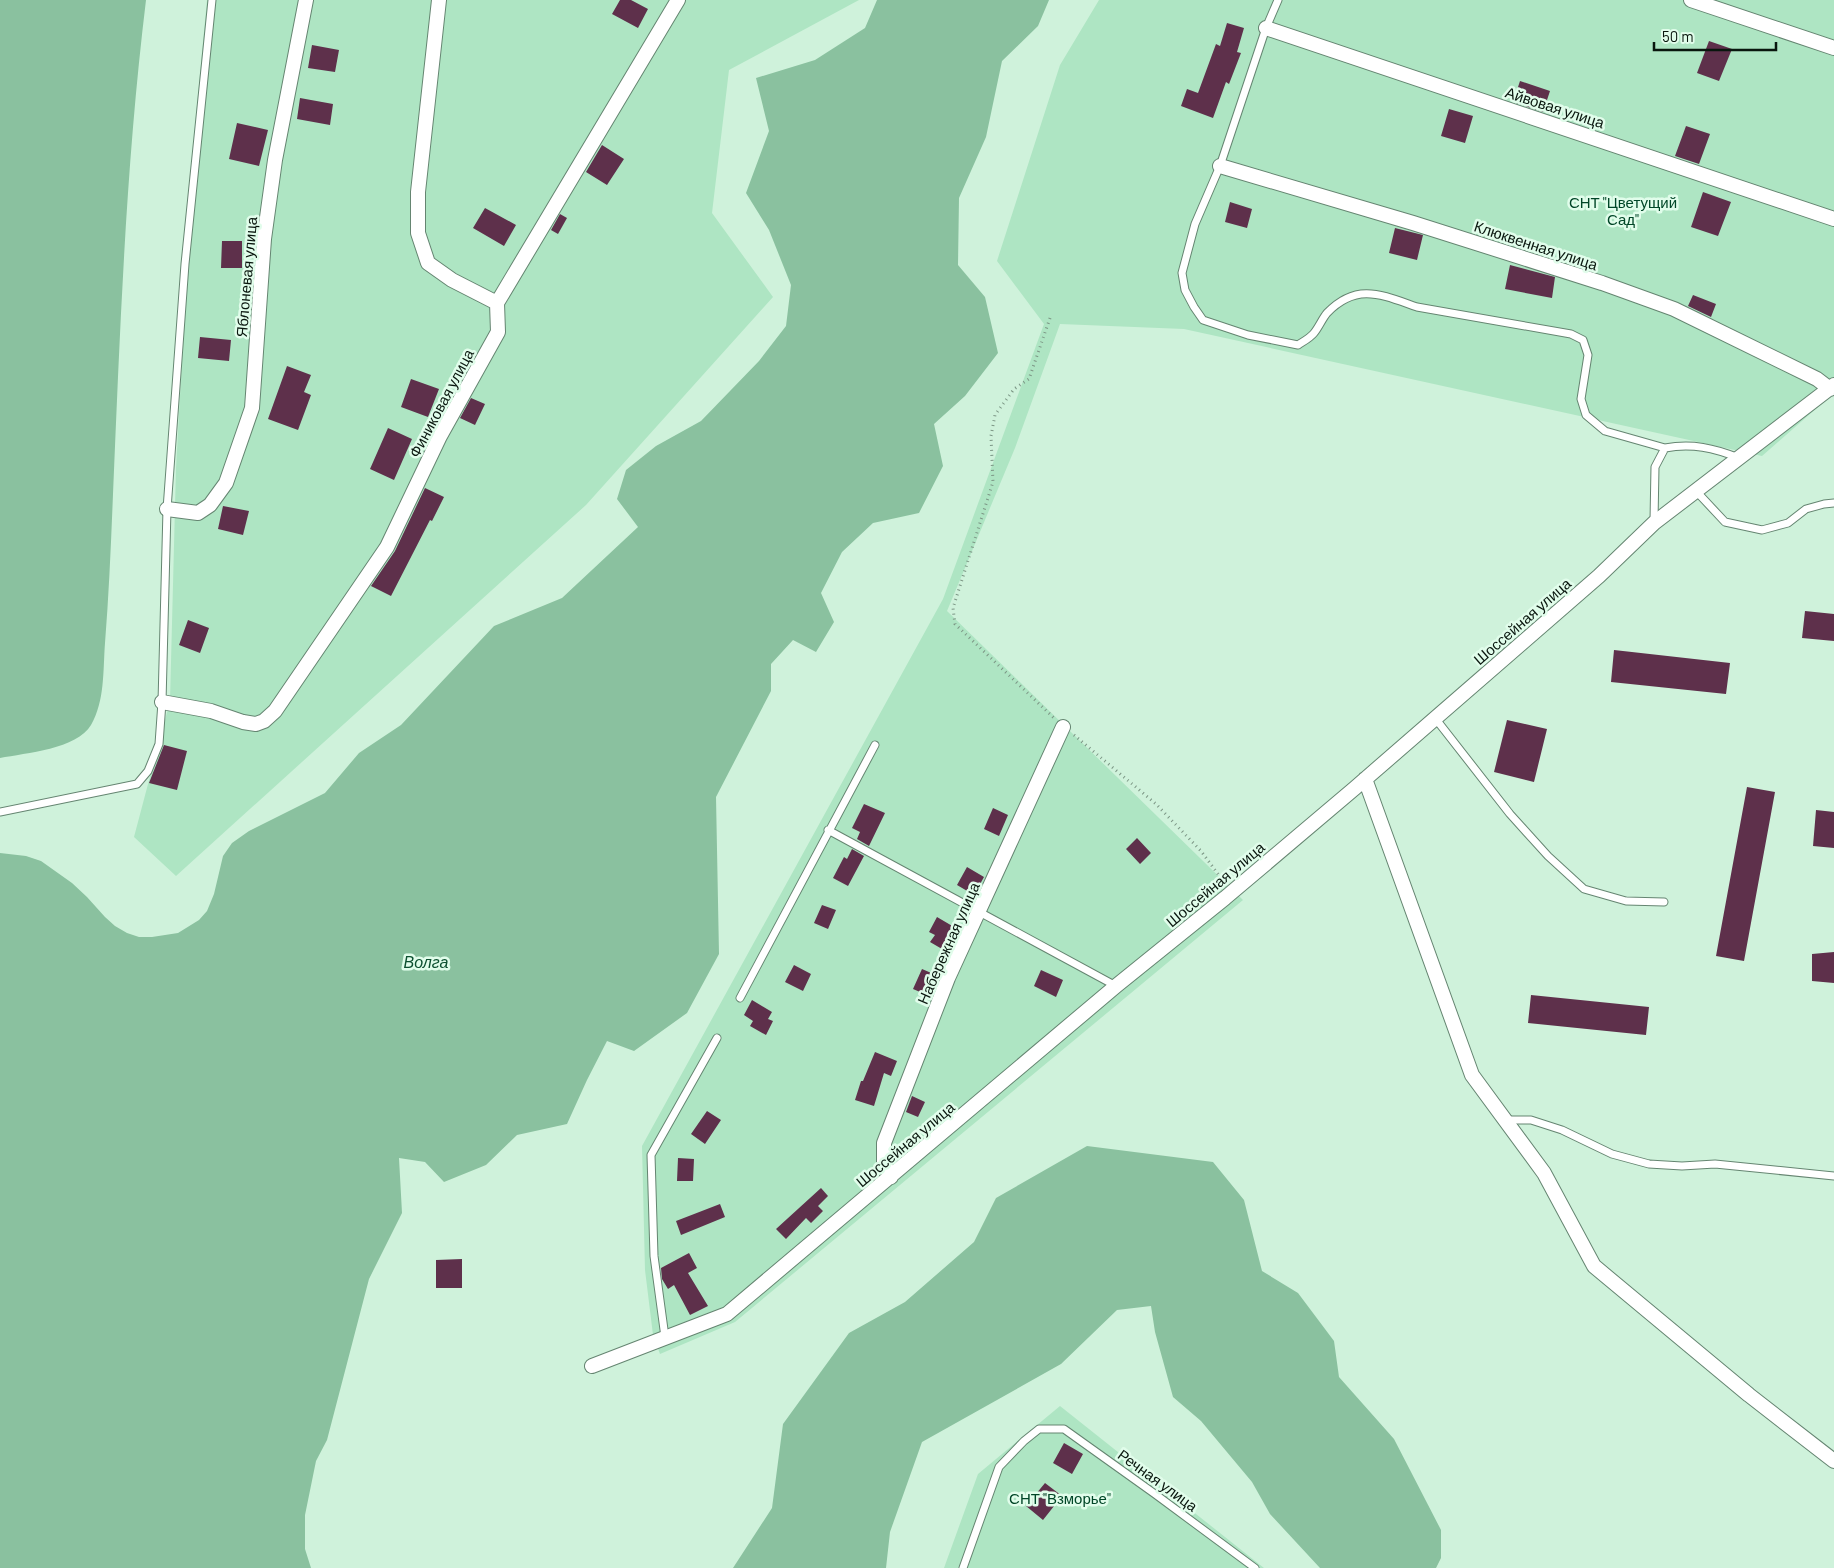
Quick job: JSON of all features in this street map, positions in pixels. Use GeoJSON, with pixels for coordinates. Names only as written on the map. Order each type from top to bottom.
{"type":"FeatureCollection","features":[{"type":"Feature","properties":{"kind":"street","name":"Яблоневая улица"},"geometry":{"type":"LineString","coordinates":[[167,509],[198,513],[210,505],[226,483],[252,408],[264,239],[274,160],[306,0]]}},
{"type":"Feature","properties":{"kind":"street"},"geometry":{"type":"LineString","coordinates":[[439,0],[418,192],[418,233],[428,263],[452,280],[497,303],[678,0]]}},
{"type":"Feature","properties":{"kind":"street"},"geometry":{"type":"LineString","coordinates":[[1692,0],[1834,48]]}},
{"type":"Feature","properties":{"kind":"street","name":"Айвовая улица"},"geometry":{"type":"LineString","coordinates":[[1266,28],[1834,219]]}},
{"type":"Feature","properties":{"kind":"street","name":"Клюквенная улица"},"geometry":{"type":"LineString","coordinates":[[1220,166],[1413,223],[1602,283],[1674,309],[1832,387]]}},
{"type":"Feature","properties":{"kind":"street","name":"Финиковая улица"},"geometry":{"type":"LineString","coordinates":[[162,702],[211,711],[256,724],[264,721],[275,711],[387,547],[440,436],[498,332],[497,303]]}},
{"type":"Feature","properties":{"kind":"street","name":"Шоссейная улица"},"geometry":{"type":"LineString","coordinates":[[592,1366],[727,1314],[1365,779],[1599,576],[1654,523],[1832,387]]}},
{"type":"Feature","properties":{"kind":"street","name":"Набережная улица"},"geometry":{"type":"LineString","coordinates":[[892,1177],[884,1164],[884,1143],[948,978],[1063,727]]}},
{"type":"Feature","properties":{"kind":"street"},"geometry":{"type":"LineString","coordinates":[[1365,779],[1472,1075],[1544,1173],[1594,1266],[1749,1395],[1834,1461]]}},
{"type":"Feature","properties":{"kind":"lane"},"geometry":{"type":"LineString","coordinates":[[0,812],[137,784],[148,771],[159,744],[162,702],[167,509],[184,264],[212,0]]}},
{"type":"Feature","properties":{"kind":"lane"},"geometry":{"type":"LineString","coordinates":[[1278,0],[1266,28],[1220,166],[1195,224],[1182,273],[1185,290],[1203,320],[1248,335],[1298,345],[1314,334],[1326,315],[1341,300],[1367,292],[1393,298],[1417,307],[1571,334],[1583,340],[1588,355],[1581,399],[1586,415],[1605,431],[1665,448],[1684,444],[1722,452],[1739,458]]}},
{"type":"Feature","properties":{"kind":"lane"},"geometry":{"type":"LineString","coordinates":[[1654,523],[1655,467],[1665,448]]}},
{"type":"Feature","properties":{"kind":"lane"},"geometry":{"type":"LineString","coordinates":[[1696,491],[1725,522],[1762,530],[1788,523],[1806,509],[1834,503]]}},
{"type":"Feature","properties":{"kind":"lane"},"geometry":{"type":"LineString","coordinates":[[1435,718],[1510,814],[1548,856],[1584,890],[1626,901],[1664,902]]}},
{"type":"Feature","properties":{"kind":"lane"},"geometry":{"type":"LineString","coordinates":[[740,998],[875,745]]}},
{"type":"Feature","properties":{"kind":"lane"},"geometry":{"type":"LineString","coordinates":[[828,830],[1116,986]]}},
{"type":"Feature","properties":{"kind":"lane"},"geometry":{"type":"LineString","coordinates":[[665,1337],[654,1256],[651,1154],[717,1038]]}},
{"type":"Feature","properties":{"kind":"lane"},"geometry":{"type":"LineString","coordinates":[[1505,1120],[1531,1120],[1562,1130],[1612,1154],[1649,1164],[1682,1166],[1715,1164],[1834,1176]]}},
{"type":"Feature","properties":{"kind":"lane","name":"Речная улица"},"geometry":{"type":"LineString","coordinates":[[963,1568],[999,1467],[1024,1441],[1039,1429],[1064,1429],[1254,1568]]}},
{"type":"Feature","properties":{"kind":"path"},"geometry":{"type":"LineString","coordinates":[[1050,318],[1029,379],[1014,389],[995,415],[991,436],[993,482],[953,608],[955,624],[1063,727],[1079,738],[1156,804],[1201,851],[1232,892]]}},
{"type":"Feature","properties":{"kind":"green space"},"geometry":{"type":"Polygon","coordinates":[[[207,0],[859,0],[729,70],[712,213],[773,297],[586,505],[176,876],[134,837],[170,701],[176,468],[195,126],[207,0]]]}},
{"type":"Feature","properties":{"kind":"green space","name":"СНТ \"Цветущий Сад\""},"geometry":{"type":"Polygon","coordinates":[[[1099,0],[1834,0],[1834,393],[1762,456],[1184,329],[1060,324],[1015,448],[947,611],[1243,900],[735,1322],[660,1354],[653,1335],[645,1270],[642,1146],[943,599],[1044,324],[997,261],[1060,65],[1099,0]]]}},
{"type":"Feature","properties":{"kind":"green space","name":"СНТ \"Взморье\""},"geometry":{"type":"Polygon","coordinates":[[[1060,1406],[1264,1568],[944,1568],[978,1474],[1060,1406]]]}},
{"type":"Feature","properties":{"kind":"water"},"geometry":{"type":"Polygon","coordinates":[[[0,0],[146,0],[133,123],[118,370],[110,568],[101,696],[96,716],[91,725],[75,740],[50,749],[0,758],[0,0]]]}},
{"type":"Feature","properties":{"kind":"water","name":"Волга"},"geometry":{"type":"Polygon","coordinates":[[[877,0],[1049,0],[1038,26],[1002,61],[986,137],[959,198],[958,265],[985,297],[998,353],[965,396],[934,424],[943,466],[919,513],[873,523],[842,552],[821,593],[834,622],[816,652],[793,640],[771,664],[771,691],[716,797],[719,954],[687,1013],[634,1051],[607,1041],[567,1124],[517,1135],[486,1165],[444,1182],[425,1162],[399,1158],[402,1213],[369,1279],[327,1440],[316,1461],[305,1515],[305,1549],[311,1568],[0,1568],[0,853],[26,856],[41,861],[72,883],[105,917],[127,933],[139,937],[152,937],[178,933],[199,920],[207,911],[214,894],[223,856],[232,843],[249,831],[325,793],[359,753],[401,725],[494,626],[562,598],[638,527],[617,499],[626,470],[656,446],[701,421],[759,361],[786,326],[791,285],[769,230],[746,193],[769,131],[756,78],[815,60],[865,28],[877,0]]]}},
{"type":"Feature","properties":{"kind":"water"},"geometry":{"type":"Polygon","coordinates":[[[1087,1146],[1213,1162],[1244,1200],[1262,1271],[1298,1293],[1334,1341],[1339,1377],[1394,1439],[1441,1530],[1441,1558],[1436,1568],[1320,1568],[1270,1514],[1252,1482],[1201,1421],[1173,1397],[1155,1332],[1151,1306],[1117,1310],[1061,1364],[922,1442],[890,1532],[886,1568],[733,1568],[772,1508],[783,1424],[849,1333],[905,1302],[974,1242],[996,1198],[1087,1146]]]}},
{"type":"Feature","properties":{"kind":"building"},"geometry":{"type":"Polygon","coordinates":[[[620,0],[631,0],[648,9],[638,28],[612,14],[620,0]]]}},
{"type":"Feature","properties":{"kind":"building"},"geometry":{"type":"Polygon","coordinates":[[[1227,23],[1244,28],[1237,52],[1241,53],[1229,84],[1226,82],[1213,118],[1181,106],[1187,89],[1198,93],[1216,44],[1220,46],[1227,23]]]}},
{"type":"Feature","properties":{"kind":"building"},"geometry":{"type":"Polygon","coordinates":[[[1709,41],[1732,49],[1719,81],[1697,73],[1709,41]]]}},
{"type":"Feature","properties":{"kind":"building"},"geometry":{"type":"Polygon","coordinates":[[[312,45],[339,50],[335,72],[308,68],[312,45]]]}},
{"type":"Feature","properties":{"kind":"building"},"geometry":{"type":"Polygon","coordinates":[[[1520,81],[1550,91],[1543,112],[1513,102],[1520,81]]]}},
{"type":"Feature","properties":{"kind":"building"},"geometry":{"type":"Polygon","coordinates":[[[300,98],[333,104],[330,125],[297,119],[300,98]]]}},
{"type":"Feature","properties":{"kind":"building"},"geometry":{"type":"Polygon","coordinates":[[[1449,109],[1473,116],[1465,143],[1441,136],[1449,109]]]}},
{"type":"Feature","properties":{"kind":"building"},"geometry":{"type":"Polygon","coordinates":[[[237,123],[268,130],[259,166],[229,159],[237,123]]]}},
{"type":"Feature","properties":{"kind":"building"},"geometry":{"type":"Polygon","coordinates":[[[1686,126],[1710,134],[1699,164],[1675,156],[1686,126]]]}},
{"type":"Feature","properties":{"kind":"building"},"geometry":{"type":"Polygon","coordinates":[[[602,145],[624,159],[607,185],[586,172],[602,145]]]}},
{"type":"Feature","properties":{"kind":"building"},"geometry":{"type":"Polygon","coordinates":[[[1703,192],[1731,202],[1718,236],[1691,227],[1703,192]]]}},
{"type":"Feature","properties":{"kind":"building"},"geometry":{"type":"Polygon","coordinates":[[[1230,202],[1252,209],[1247,228],[1225,222],[1230,202]]]}},
{"type":"Feature","properties":{"kind":"building"},"geometry":{"type":"Polygon","coordinates":[[[485,208],[516,225],[504,246],[473,228],[485,208]]]}},
{"type":"Feature","properties":{"kind":"building"},"geometry":{"type":"Polygon","coordinates":[[[560,214],[567,218],[558,234],[551,230],[560,214]]]}},
{"type":"Feature","properties":{"kind":"building"},"geometry":{"type":"Polygon","coordinates":[[[1395,228],[1423,235],[1417,260],[1389,253],[1395,228]]]}},
{"type":"Feature","properties":{"kind":"building"},"geometry":{"type":"Polygon","coordinates":[[[222,241],[242,241],[242,268],[221,268],[222,241]]]}},
{"type":"Feature","properties":{"kind":"building"},"geometry":{"type":"Polygon","coordinates":[[[1510,265],[1555,277],[1552,298],[1505,289],[1510,265]]]}},
{"type":"Feature","properties":{"kind":"building"},"geometry":{"type":"Polygon","coordinates":[[[1693,295],[1716,304],[1711,317],[1688,306],[1693,295]]]}},
{"type":"Feature","properties":{"kind":"building"},"geometry":{"type":"Polygon","coordinates":[[[200,337],[231,340],[229,361],[198,358],[200,337]]]}},
{"type":"Feature","properties":{"kind":"building"},"geometry":{"type":"Polygon","coordinates":[[[287,366],[311,375],[304,392],[311,395],[298,430],[268,419],[287,366]]]}},
{"type":"Feature","properties":{"kind":"building"},"geometry":{"type":"Polygon","coordinates":[[[411,379],[439,389],[428,417],[401,407],[411,379]]]}},
{"type":"Feature","properties":{"kind":"building"},"geometry":{"type":"Polygon","coordinates":[[[471,398],[485,404],[475,425],[460,418],[471,398]]]}},
{"type":"Feature","properties":{"kind":"building"},"geometry":{"type":"Polygon","coordinates":[[[388,428],[412,439],[394,480],[370,469],[388,428]]]}},
{"type":"Feature","properties":{"kind":"building"},"geometry":{"type":"Polygon","coordinates":[[[425,488],[444,497],[391,596],[371,586],[395,551],[425,488]]]}},
{"type":"Feature","properties":{"kind":"building"},"geometry":{"type":"Polygon","coordinates":[[[223,506],[249,511],[243,535],[218,529],[223,506]]]}},
{"type":"Feature","properties":{"kind":"building"},"geometry":{"type":"Polygon","coordinates":[[[1805,611],[1834,614],[1834,641],[1802,638],[1805,611]]]}},
{"type":"Feature","properties":{"kind":"building"},"geometry":{"type":"Polygon","coordinates":[[[188,620],[209,628],[200,653],[179,645],[188,620]]]}},
{"type":"Feature","properties":{"kind":"building"},"geometry":{"type":"Polygon","coordinates":[[[1614,650],[1730,663],[1726,694],[1611,682],[1614,650]]]}},
{"type":"Feature","properties":{"kind":"building"},"geometry":{"type":"Polygon","coordinates":[[[1507,720],[1547,729],[1534,782],[1494,772],[1507,720]]]}},
{"type":"Feature","properties":{"kind":"building"},"geometry":{"type":"Polygon","coordinates":[[[164,745],[187,751],[177,790],[149,783],[164,745]]]}},
{"type":"Feature","properties":{"kind":"building"},"geometry":{"type":"Polygon","coordinates":[[[1747,787],[1775,792],[1744,961],[1716,956],[1747,787]]]}},
{"type":"Feature","properties":{"kind":"building"},"geometry":{"type":"Polygon","coordinates":[[[864,804],[885,813],[869,846],[857,839],[860,832],[852,828],[864,804]]]}},
{"type":"Feature","properties":{"kind":"building"},"geometry":{"type":"Polygon","coordinates":[[[993,808],[1008,815],[999,836],[984,829],[993,808]]]}},
{"type":"Feature","properties":{"kind":"building"},"geometry":{"type":"Polygon","coordinates":[[[1816,810],[1834,812],[1834,848],[1813,846],[1816,810]]]}},
{"type":"Feature","properties":{"kind":"building"},"geometry":{"type":"Polygon","coordinates":[[[1137,838],[1151,853],[1140,864],[1126,849],[1137,838]]]}},
{"type":"Feature","properties":{"kind":"building"},"geometry":{"type":"Polygon","coordinates":[[[852,849],[864,856],[848,886],[833,878],[844,857],[847,859],[852,849]]]}},
{"type":"Feature","properties":{"kind":"building"},"geometry":{"type":"Polygon","coordinates":[[[967,867],[984,877],[974,895],[957,885],[967,867]]]}},
{"type":"Feature","properties":{"kind":"building"},"geometry":{"type":"Polygon","coordinates":[[[822,905],[836,910],[828,929],[814,923],[822,905]]]}},
{"type":"Feature","properties":{"kind":"building"},"geometry":{"type":"Polygon","coordinates":[[[937,917],[954,927],[942,949],[930,942],[935,935],[929,932],[937,917]]]}},
{"type":"Feature","properties":{"kind":"building"},"geometry":{"type":"Polygon","coordinates":[[[1834,952],[1834,983],[1812,981],[1812,954],[1834,952]]]}},
{"type":"Feature","properties":{"kind":"building"},"geometry":{"type":"Polygon","coordinates":[[[794,965],[811,974],[803,991],[785,982],[794,965]]]}},
{"type":"Feature","properties":{"kind":"building"},"geometry":{"type":"Polygon","coordinates":[[[922,969],[936,975],[927,995],[913,989],[922,969]]]}},
{"type":"Feature","properties":{"kind":"building"},"geometry":{"type":"Polygon","coordinates":[[[1041,970],[1063,980],[1056,997],[1034,986],[1041,970]]]}},
{"type":"Feature","properties":{"kind":"building"},"geometry":{"type":"Polygon","coordinates":[[[1531,995],[1649,1007],[1646,1035],[1528,1023],[1531,995]]]}},
{"type":"Feature","properties":{"kind":"building"},"geometry":{"type":"Polygon","coordinates":[[[752,1000],[772,1012],[768,1019],[773,1021],[766,1035],[750,1026],[753,1021],[744,1015],[752,1000]]]}},
{"type":"Feature","properties":{"kind":"building"},"geometry":{"type":"Polygon","coordinates":[[[875,1052],[897,1061],[891,1076],[884,1073],[874,1106],[855,1100],[861,1081],[863,1081],[875,1052]]]}},
{"type":"Feature","properties":{"kind":"building"},"geometry":{"type":"Polygon","coordinates":[[[912,1096],[925,1102],[918,1117],[906,1112],[912,1096]]]}},
{"type":"Feature","properties":{"kind":"building"},"geometry":{"type":"Polygon","coordinates":[[[707,1111],[721,1120],[705,1144],[691,1134],[707,1111]]]}},
{"type":"Feature","properties":{"kind":"building"},"geometry":{"type":"Polygon","coordinates":[[[678,1158],[694,1159],[693,1181],[677,1181],[678,1158]]]}},
{"type":"Feature","properties":{"kind":"building"},"geometry":{"type":"Polygon","coordinates":[[[821,1188],[828,1196],[818,1206],[823,1211],[811,1223],[806,1218],[786,1239],[776,1229],[821,1188]]]}},
{"type":"Feature","properties":{"kind":"building"},"geometry":{"type":"Polygon","coordinates":[[[720,1204],[725,1217],[681,1235],[676,1221],[720,1204]]]}},
{"type":"Feature","properties":{"kind":"building"},"geometry":{"type":"Polygon","coordinates":[[[689,1253],[697,1268],[688,1273],[708,1306],[690,1315],[674,1285],[668,1289],[662,1279],[661,1268],[689,1253]]]}},
{"type":"Feature","properties":{"kind":"building"},"geometry":{"type":"Polygon","coordinates":[[[462,1259],[462,1288],[436,1288],[436,1260],[462,1259]]]}},
{"type":"Feature","properties":{"kind":"building"},"geometry":{"type":"Polygon","coordinates":[[[1064,1443],[1083,1454],[1072,1474],[1053,1463],[1064,1443]]]}},
{"type":"Feature","properties":{"kind":"building"},"geometry":{"type":"Polygon","coordinates":[[[1045,1483],[1062,1496],[1043,1520],[1026,1506],[1045,1483]]]}}]}
